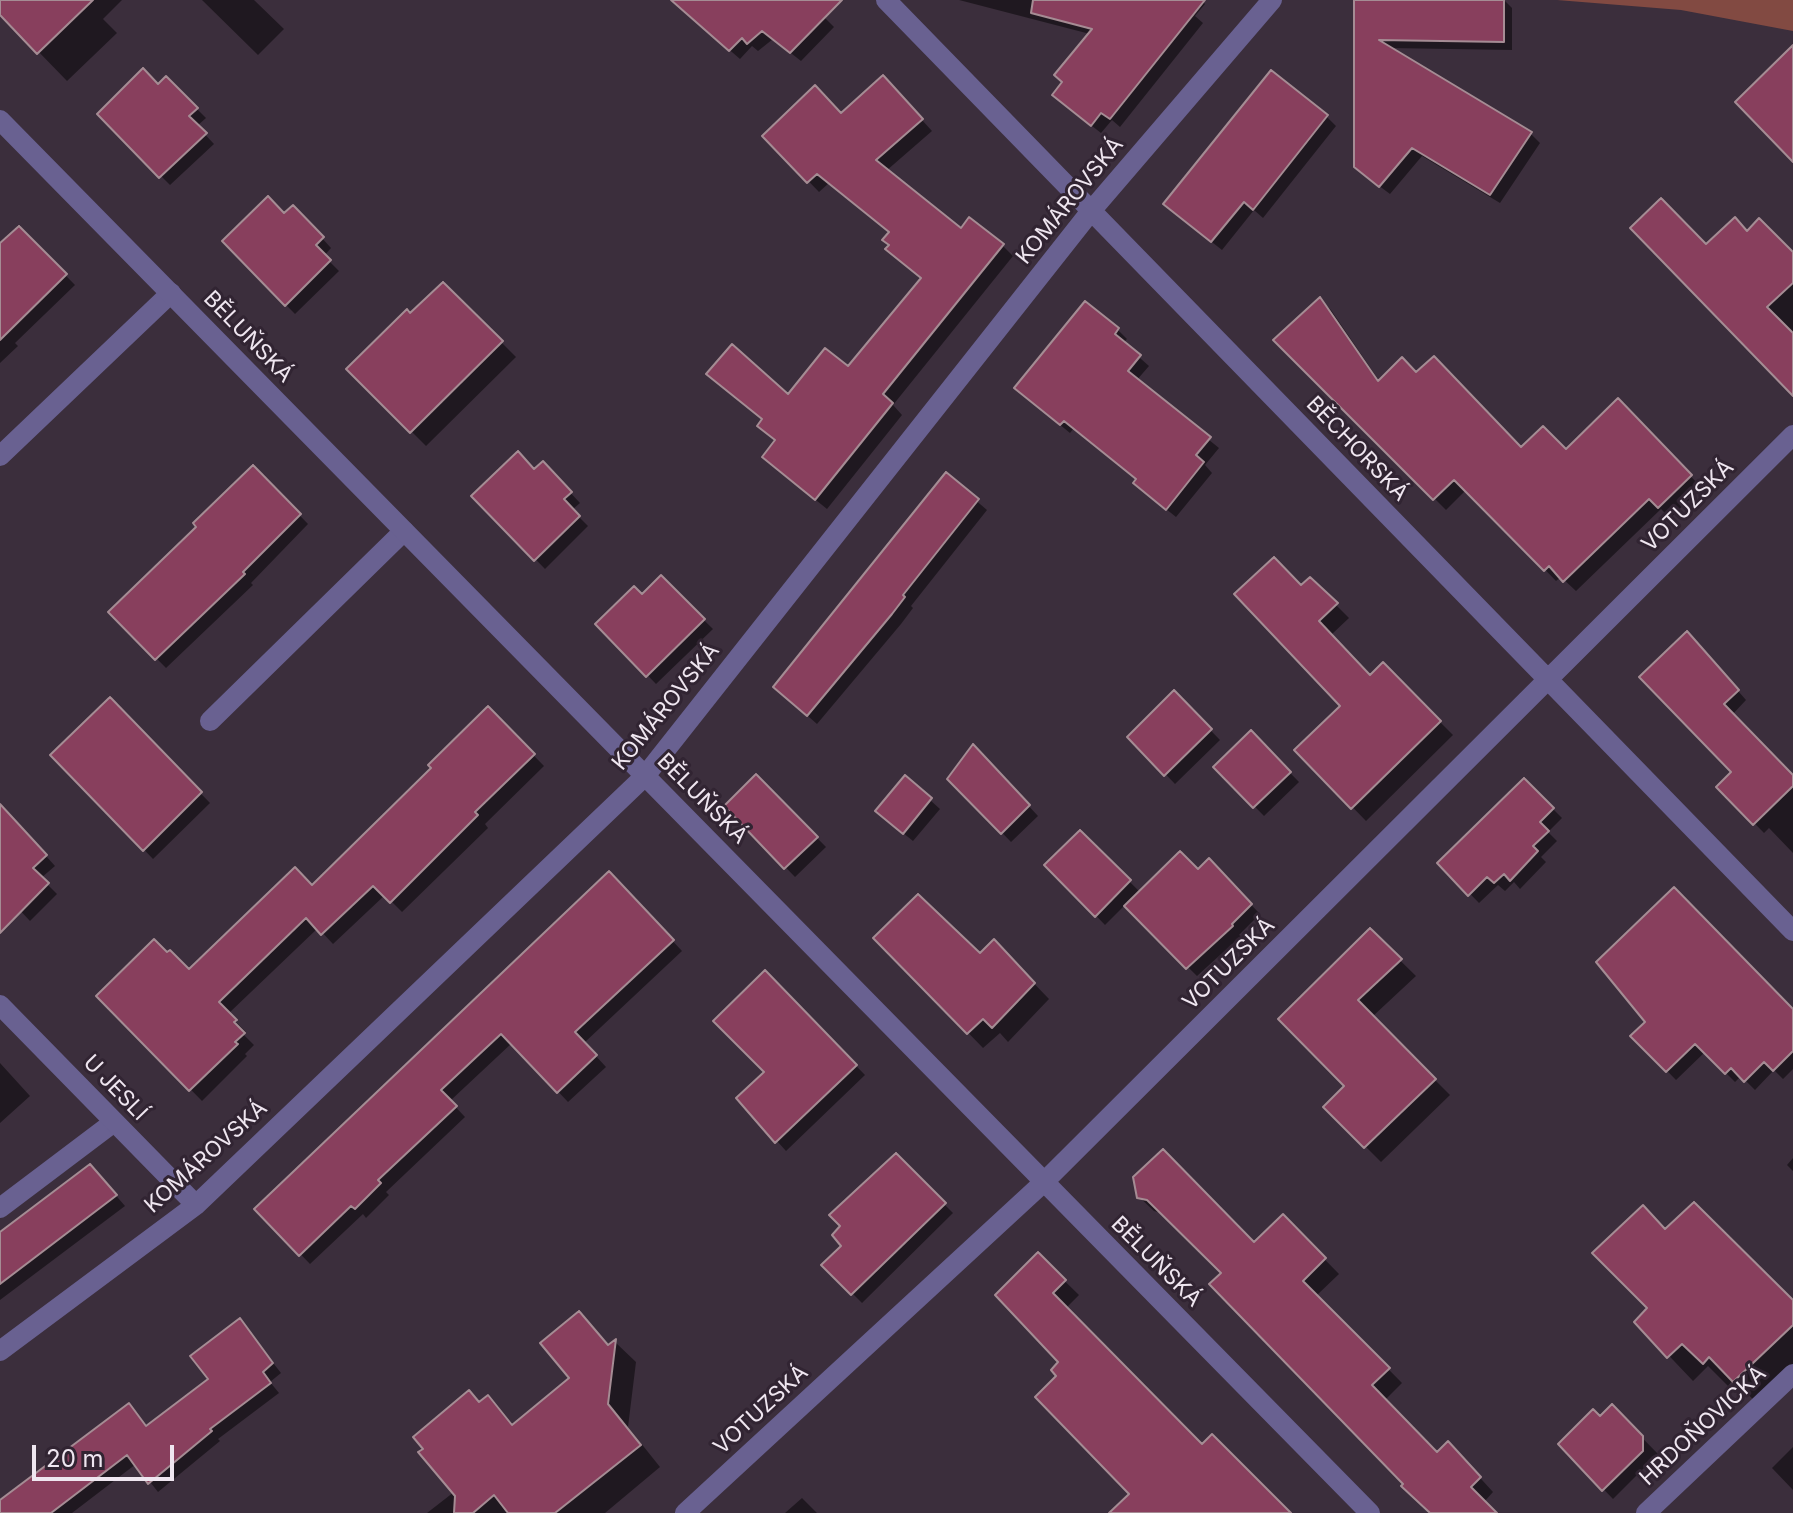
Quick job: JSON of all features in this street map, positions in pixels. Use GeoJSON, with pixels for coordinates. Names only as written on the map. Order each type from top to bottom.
{"type":"FeatureCollection","features":[{"type":"Feature","properties":{"kind":"street","name":"BĚCHORSKÁ"},"geometry":{"type":"LineString","coordinates":[[886,0],[1793,931]]}},
{"type":"Feature","properties":{"kind":"street","name":"KOMÁROVSKÁ"},"geometry":{"type":"LineString","coordinates":[[0,1351],[196,1205],[645,776],[1091,211],[1272,0]]}},
{"type":"Feature","properties":{"kind":"street","name":"BĚLUŇSKÁ"},"geometry":{"type":"LineString","coordinates":[[0,120],[1370,1513]]}},
{"type":"Feature","properties":{"kind":"street"},"geometry":{"type":"LineString","coordinates":[[0,456],[171,293]]}},
{"type":"Feature","properties":{"kind":"street","name":"VOTUZSKÁ"},"geometry":{"type":"LineString","coordinates":[[685,1513],[1044,1182],[1793,435]]}},
{"type":"Feature","properties":{"kind":"street"},"geometry":{"type":"LineString","coordinates":[[210,721],[404,531]]}},
{"type":"Feature","properties":{"kind":"street","name":"U JESLÍ"},"geometry":{"type":"LineString","coordinates":[[0,1005],[196,1205]]}},
{"type":"Feature","properties":{"kind":"street"},"geometry":{"type":"LineString","coordinates":[[0,1208],[114,1122]]}},
{"type":"Feature","properties":{"kind":"street","name":"HRDOŇOVICKÁ"},"geometry":{"type":"LineString","coordinates":[[1646,1513],[1793,1374]]}},
{"type":"Feature","properties":{"kind":"shaded area"},"geometry":{"type":"Polygon","coordinates":[[[1557,0],[1793,0],[1793,31],[1681,10],[1557,0]]]}},
{"type":"Feature","properties":{"kind":"building"},"geometry":{"type":"Polygon","coordinates":[[[0,0],[93,0],[37,54],[0,15],[0,0]]]}},
{"type":"Feature","properties":{"kind":"building"},"geometry":{"type":"Polygon","coordinates":[[[671,0],[842,0],[790,53],[762,31],[747,44],[742,38],[729,51],[671,0]]]}},
{"type":"Feature","properties":{"kind":"building"},"geometry":{"type":"Polygon","coordinates":[[[1033,0],[1205,0],[1110,119],[1101,113],[1091,126],[1052,95],[1062,82],[1054,75],[1092,29],[1031,13],[1033,0]]]}},
{"type":"Feature","properties":{"kind":"building"},"geometry":{"type":"Polygon","coordinates":[[[1354,0],[1504,0],[1504,42],[1379,40],[1532,132],[1490,195],[1412,148],[1379,187],[1354,167],[1354,0]]]}},
{"type":"Feature","properties":{"kind":"building"},"geometry":{"type":"Polygon","coordinates":[[[1793,45],[1793,162],[1735,102],[1793,45]]]}},
{"type":"Feature","properties":{"kind":"building"},"geometry":{"type":"Polygon","coordinates":[[[143,68],[158,84],[166,76],[198,108],[189,116],[207,133],[159,178],[97,114],[143,68]]]}},
{"type":"Feature","properties":{"kind":"building"},"geometry":{"type":"Polygon","coordinates":[[[1271,70],[1328,115],[1253,210],[1244,202],[1211,242],[1163,204],[1271,70]]]}},
{"type":"Feature","properties":{"kind":"building"},"geometry":{"type":"Polygon","coordinates":[[[883,75],[923,119],[876,160],[961,228],[969,217],[1004,244],[883,394],[893,403],[815,500],[762,457],[775,440],[757,426],[762,419],[706,374],[732,344],[788,394],[825,348],[848,366],[921,278],[885,249],[889,245],[882,240],[889,232],[817,174],[807,183],[762,136],[815,85],[841,113],[883,75]]]}},
{"type":"Feature","properties":{"kind":"building"},"geometry":{"type":"Polygon","coordinates":[[[268,196],[284,213],[293,205],[324,237],[316,245],[331,260],[285,306],[222,241],[268,196]]]}},
{"type":"Feature","properties":{"kind":"building"},"geometry":{"type":"Polygon","coordinates":[[[1661,198],[1706,244],[1735,217],[1747,231],[1759,218],[1793,252],[1793,283],[1767,307],[1793,333],[1793,396],[1630,228],[1661,198]]]}},
{"type":"Feature","properties":{"kind":"building"},"geometry":{"type":"Polygon","coordinates":[[[19,226],[67,274],[0,340],[0,243],[19,226]]]}},
{"type":"Feature","properties":{"kind":"building"},"geometry":{"type":"Polygon","coordinates":[[[443,282],[503,341],[410,433],[346,369],[407,309],[410,313],[443,282]]]}},
{"type":"Feature","properties":{"kind":"building"},"geometry":{"type":"Polygon","coordinates":[[[1320,297],[1378,381],[1402,357],[1416,372],[1434,356],[1521,447],[1543,426],[1566,449],[1618,398],[1692,475],[1658,508],[1649,499],[1563,582],[1549,566],[1544,571],[1454,480],[1433,500],[1273,340],[1320,297]]]}},
{"type":"Feature","properties":{"kind":"building"},"geometry":{"type":"Polygon","coordinates":[[[1085,301],[1119,328],[1115,334],[1141,355],[1128,371],[1211,437],[1196,455],[1204,462],[1166,510],[1133,483],[1136,479],[1064,421],[1060,425],[1014,388],[1085,301]]]}},
{"type":"Feature","properties":{"kind":"building"},"geometry":{"type":"Polygon","coordinates":[[[518,451],[534,469],[543,461],[572,492],[564,499],[580,516],[534,561],[471,496],[518,451]]]}},
{"type":"Feature","properties":{"kind":"building"},"geometry":{"type":"Polygon","coordinates":[[[253,465],[301,514],[243,572],[245,574],[155,660],[108,612],[196,527],[193,523],[253,465]]]}},
{"type":"Feature","properties":{"kind":"building"},"geometry":{"type":"Polygon","coordinates":[[[946,472],[979,499],[903,595],[905,597],[892,614],[807,716],[773,687],[946,472]]]}},
{"type":"Feature","properties":{"kind":"building"},"geometry":{"type":"Polygon","coordinates":[[[1274,557],[1301,585],[1310,577],[1338,603],[1319,621],[1370,675],[1383,662],[1441,721],[1351,809],[1294,750],[1340,706],[1234,594],[1274,557]]]}},
{"type":"Feature","properties":{"kind":"building"},"geometry":{"type":"Polygon","coordinates":[[[661,575],[705,619],[646,677],[595,624],[634,586],[642,594],[661,575]]]}},
{"type":"Feature","properties":{"kind":"building"},"geometry":{"type":"Polygon","coordinates":[[[1687,631],[1739,690],[1724,704],[1793,775],[1793,786],[1753,825],[1716,787],[1731,772],[1639,677],[1687,631]]]}},
{"type":"Feature","properties":{"kind":"building"},"geometry":{"type":"Polygon","coordinates":[[[1174,690],[1212,729],[1164,776],[1127,737],[1174,690]]]}},
{"type":"Feature","properties":{"kind":"building"},"geometry":{"type":"Polygon","coordinates":[[[110,697],[202,792],[143,851],[50,755],[110,697]]]}},
{"type":"Feature","properties":{"kind":"building"},"geometry":{"type":"Polygon","coordinates":[[[488,706],[535,754],[475,812],[478,815],[390,903],[373,886],[321,935],[306,918],[219,1002],[245,1033],[235,1042],[238,1044],[189,1091],[96,996],[154,939],[189,969],[295,867],[312,885],[431,768],[428,765],[488,706]]]}},
{"type":"Feature","properties":{"kind":"building"},"geometry":{"type":"Polygon","coordinates":[[[1251,730],[1291,772],[1253,808],[1213,767],[1251,730]]]}},
{"type":"Feature","properties":{"kind":"building"},"geometry":{"type":"Polygon","coordinates":[[[973,744],[1030,805],[1001,834],[947,779],[973,744]]]}},
{"type":"Feature","properties":{"kind":"building"},"geometry":{"type":"Polygon","coordinates":[[[756,774],[818,837],[784,869],[724,806],[756,774]]]}},
{"type":"Feature","properties":{"kind":"building"},"geometry":{"type":"Polygon","coordinates":[[[905,775],[932,798],[903,834],[875,811],[905,775]]]}},
{"type":"Feature","properties":{"kind":"building"},"geometry":{"type":"Polygon","coordinates":[[[1524,778],[1554,808],[1540,822],[1549,831],[1533,846],[1538,851],[1510,881],[1504,874],[1494,883],[1487,877],[1468,896],[1437,863],[1524,778]]]}},
{"type":"Feature","properties":{"kind":"building"},"geometry":{"type":"Polygon","coordinates":[[[0,804],[47,855],[33,868],[49,883],[0,933],[0,804]]]}},
{"type":"Feature","properties":{"kind":"building"},"geometry":{"type":"Polygon","coordinates":[[[1080,830],[1131,880],[1095,917],[1044,865],[1080,830]]]}},
{"type":"Feature","properties":{"kind":"building"},"geometry":{"type":"Polygon","coordinates":[[[1180,851],[1198,869],[1209,858],[1252,904],[1186,969],[1124,906],[1180,851]]]}},
{"type":"Feature","properties":{"kind":"building"},"geometry":{"type":"Polygon","coordinates":[[[609,871],[674,940],[575,1032],[597,1055],[557,1093],[501,1034],[441,1090],[457,1106],[378,1180],[381,1183],[355,1209],[351,1206],[299,1256],[254,1209],[609,871]]]}},
{"type":"Feature","properties":{"kind":"building"},"geometry":{"type":"Polygon","coordinates":[[[1674,887],[1793,1009],[1793,1051],[1773,1071],[1764,1062],[1744,1082],[1731,1068],[1725,1074],[1695,1044],[1666,1072],[1630,1036],[1645,1022],[1596,962],[1674,887]]]}},
{"type":"Feature","properties":{"kind":"building"},"geometry":{"type":"Polygon","coordinates":[[[918,894],[980,953],[994,939],[1035,983],[992,1028],[983,1019],[967,1034],[873,938],[918,894]]]}},
{"type":"Feature","properties":{"kind":"building"},"geometry":{"type":"Polygon","coordinates":[[[1370,928],[1402,959],[1358,1000],[1436,1079],[1364,1148],[1323,1107],[1344,1086],[1278,1019],[1370,928]]]}},
{"type":"Feature","properties":{"kind":"building"},"geometry":{"type":"Polygon","coordinates":[[[765,970],[857,1065],[775,1143],[736,1098],[764,1072],[713,1021],[765,970]]]}},
{"type":"Feature","properties":{"kind":"building"},"geometry":{"type":"Polygon","coordinates":[[[1163,1149],[1254,1242],[1283,1214],[1326,1258],[1303,1281],[1390,1368],[1372,1385],[1437,1452],[1448,1441],[1481,1477],[1471,1487],[1497,1513],[1430,1513],[1209,1284],[1221,1273],[1147,1200],[1137,1198],[1133,1177],[1163,1149]]]}},
{"type":"Feature","properties":{"kind":"building"},"geometry":{"type":"Polygon","coordinates":[[[896,1153],[946,1203],[851,1295],[821,1265],[841,1246],[832,1235],[840,1226],[829,1215],[896,1153]]]}},
{"type":"Feature","properties":{"kind":"building"},"geometry":{"type":"Polygon","coordinates":[[[90,1164],[117,1195],[0,1284],[0,1232],[90,1164]]]}},
{"type":"Feature","properties":{"kind":"building"},"geometry":{"type":"Polygon","coordinates":[[[1694,1202],[1793,1300],[1793,1325],[1733,1382],[1709,1357],[1703,1364],[1682,1344],[1667,1358],[1634,1322],[1647,1308],[1592,1253],[1643,1205],[1665,1229],[1694,1202]]]}},
{"type":"Feature","properties":{"kind":"building"},"geometry":{"type":"Polygon","coordinates":[[[1038,1252],[1066,1280],[1053,1293],[1202,1444],[1212,1434],[1291,1513],[1109,1513],[1129,1494],[1035,1397],[1056,1376],[1051,1370],[1058,1362],[995,1295],[1038,1252]]]}},
{"type":"Feature","properties":{"kind":"building"},"geometry":{"type":"Polygon","coordinates":[[[579,1311],[608,1345],[616,1339],[608,1404],[641,1445],[555,1513],[508,1513],[494,1495],[473,1513],[454,1513],[455,1496],[418,1452],[423,1449],[413,1437],[469,1390],[479,1402],[488,1395],[512,1425],[569,1378],[540,1343],[579,1311]]]}},
{"type":"Feature","properties":{"kind":"building"},"geometry":{"type":"Polygon","coordinates":[[[240,1318],[273,1363],[263,1372],[271,1383],[210,1429],[212,1431],[148,1484],[127,1455],[51,1513],[0,1513],[0,1500],[129,1403],[146,1426],[208,1379],[190,1356],[240,1318]]]}},
{"type":"Feature","properties":{"kind":"building"},"geometry":{"type":"Polygon","coordinates":[[[1612,1404],[1643,1436],[1643,1451],[1602,1491],[1558,1444],[1593,1409],[1600,1416],[1612,1404]]]}}]}
